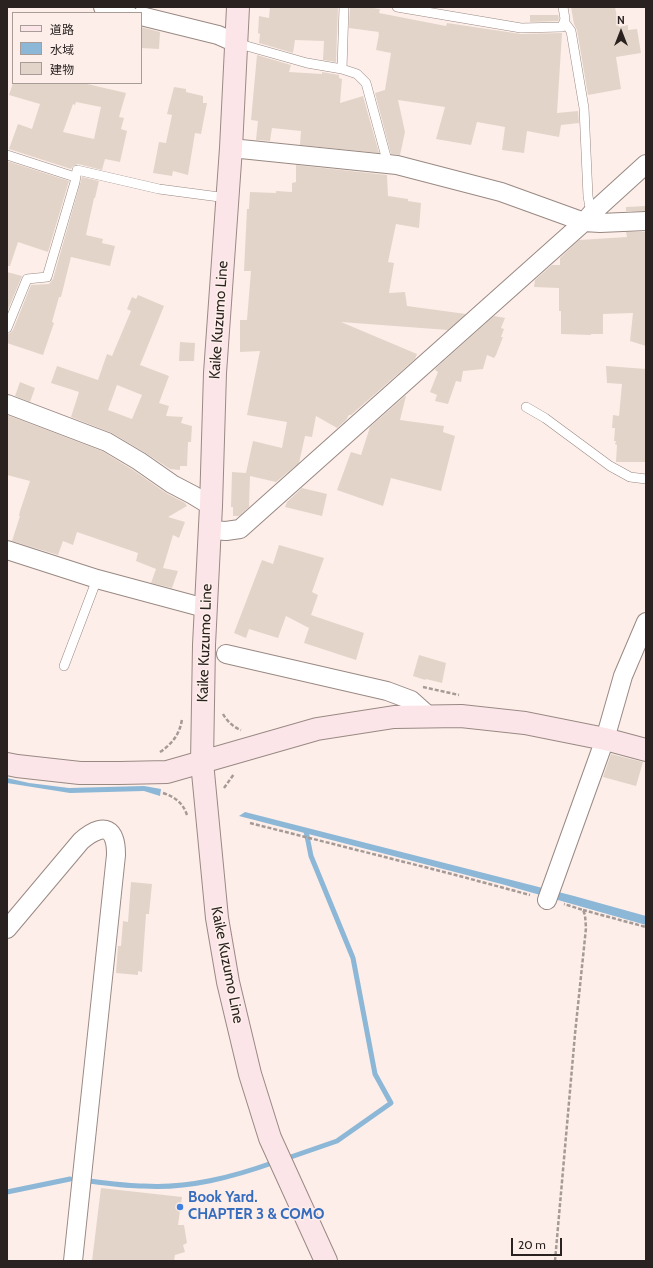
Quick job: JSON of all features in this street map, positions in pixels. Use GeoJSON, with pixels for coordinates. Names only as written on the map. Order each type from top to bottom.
{"type":"FeatureCollection","features":[{"type":"Feature","properties":{"kind":"main road","name":"Kaike Kuzumo Line"},"geometry":{"type":"LineString","coordinates":[[238,7],[215,373],[211,506],[205,608],[202,762],[217,918],[228,982],[250,1074],[270,1138],[326,1261]]}},
{"type":"Feature","properties":{"kind":"main road"},"geometry":{"type":"LineString","coordinates":[[7,764],[80,773],[167,772],[317,729],[394,717],[430,716],[461,716],[526,723],[606,739],[646,750]]}},
{"type":"Feature","properties":{"kind":"street"},"geometry":{"type":"LineString","coordinates":[[103,7],[123,12]]}},
{"type":"Feature","properties":{"kind":"street"},"geometry":{"type":"LineString","coordinates":[[142,16],[218,35],[236,43]]}},
{"type":"Feature","properties":{"kind":"street"},"geometry":{"type":"LineString","coordinates":[[230,148],[397,165],[501,192],[600,223],[646,221]]}},
{"type":"Feature","properties":{"kind":"street"},"geometry":{"type":"LineString","coordinates":[[209,530],[240,529],[588,218],[646,164]]}},
{"type":"Feature","properties":{"kind":"street"},"geometry":{"type":"LineString","coordinates":[[7,404],[106,442],[139,461],[172,484],[211,506]]}},
{"type":"Feature","properties":{"kind":"street"},"geometry":{"type":"LineString","coordinates":[[7,550],[97,579],[205,608]]}},
{"type":"Feature","properties":{"kind":"street"},"geometry":{"type":"LineString","coordinates":[[550,892],[606,739],[623,676],[646,622]]}},
{"type":"Feature","properties":{"kind":"street"},"geometry":{"type":"LineString","coordinates":[[226,654],[387,691],[411,700],[430,716]]}},
{"type":"Feature","properties":{"kind":"street"},"geometry":{"type":"LineString","coordinates":[[7,929],[81,841],[90,833],[103,829],[108,831],[114,838],[116,855],[73,1261]]}},
{"type":"Feature","properties":{"kind":"lane"},"geometry":{"type":"LineString","coordinates":[[342,69],[344,7]]}},
{"type":"Feature","properties":{"kind":"lane"},"geometry":{"type":"LineString","coordinates":[[397,7],[521,28],[562,27],[565,23]]}},
{"type":"Feature","properties":{"kind":"lane"},"geometry":{"type":"LineString","coordinates":[[563,7],[565,23],[571,30],[584,108],[588,218]]}},
{"type":"Feature","properties":{"kind":"lane"},"geometry":{"type":"LineString","coordinates":[[236,43],[308,63],[342,69],[357,74],[366,83],[388,164]]}},
{"type":"Feature","properties":{"kind":"lane"},"geometry":{"type":"LineString","coordinates":[[7,154],[75,177]]}},
{"type":"Feature","properties":{"kind":"lane"},"geometry":{"type":"LineString","coordinates":[[7,328],[27,279],[47,277],[75,182],[77,170],[159,189],[227,198]]}},
{"type":"Feature","properties":{"kind":"lane"},"geometry":{"type":"LineString","coordinates":[[526,407],[545,418],[610,466],[630,477],[646,479]]}},
{"type":"Feature","properties":{"kind":"lane"},"geometry":{"type":"LineString","coordinates":[[64,666],[97,579]]}},
{"type":"Feature","properties":{"kind":"path"},"geometry":{"type":"LineString","coordinates":[[417,686],[461,696]]}},
{"type":"Feature","properties":{"kind":"path"},"geometry":{"type":"LineString","coordinates":[[221,712],[232,726],[245,732]]}},
{"type":"Feature","properties":{"kind":"path"},"geometry":{"type":"LineString","coordinates":[[159,753],[169,746],[174,740],[179,732],[182,717]]}},
{"type":"Feature","properties":{"kind":"path"},"geometry":{"type":"LineString","coordinates":[[232,726],[233,731]]}},
{"type":"Feature","properties":{"kind":"path"},"geometry":{"type":"LineString","coordinates":[[222,793],[230,778],[238,770]]}},
{"type":"Feature","properties":{"kind":"path"},"geometry":{"type":"LineString","coordinates":[[250,823],[452,874],[550,892],[583,910],[646,928]]}},
{"type":"Feature","properties":{"kind":"path"},"geometry":{"type":"LineString","coordinates":[[555,1261],[577,1004],[586,928],[583,910]]}},
{"type":"Feature","properties":{"kind":"water"},"geometry":{"type":"Polygon","coordinates":[[[7,778],[29,783],[69,788],[144,786],[161,789],[160,796],[144,791],[70,793],[7,783],[7,778]]]}},
{"type":"Feature","properties":{"kind":"water"},"geometry":{"type":"Polygon","coordinates":[[[245,812],[574,896],[646,916],[646,925],[505,885],[239,816],[245,812]]]}},
{"type":"Feature","properties":{"kind":"building"},"geometry":{"type":"Polygon","coordinates":[[[270,7],[338,7],[336,62],[323,60],[324,41],[295,40],[293,53],[259,43],[259,16],[269,18],[270,7]]]}},
{"type":"Feature","properties":{"kind":"building"},"geometry":{"type":"Polygon","coordinates":[[[350,7],[380,9],[379,13],[446,26],[447,23],[521,34],[562,33],[557,113],[578,111],[579,123],[561,125],[559,137],[527,131],[524,153],[502,150],[505,127],[477,122],[471,145],[436,139],[445,107],[398,100],[405,132],[400,155],[391,154],[375,93],[385,90],[391,53],[376,50],[379,32],[349,28],[350,7]]]}},
{"type":"Feature","properties":{"kind":"building"},"geometry":{"type":"Polygon","coordinates":[[[571,7],[615,7],[619,27],[628,25],[628,30],[637,29],[641,53],[616,57],[621,89],[588,95],[577,30],[574,24],[571,7]]]}},
{"type":"Feature","properties":{"kind":"building"},"geometry":{"type":"Polygon","coordinates":[[[530,15],[558,15],[559,18],[558,21],[530,22],[530,15]]]}},
{"type":"Feature","properties":{"kind":"building"},"geometry":{"type":"Polygon","coordinates":[[[142,27],[160,32],[159,49],[142,48],[142,27]]]}},
{"type":"Feature","properties":{"kind":"building"},"geometry":{"type":"Polygon","coordinates":[[[257,55],[291,65],[289,72],[322,74],[322,72],[339,75],[339,78],[342,79],[340,103],[363,96],[379,153],[300,145],[301,131],[272,128],[270,141],[256,140],[258,121],[251,120],[257,55]]]}},
{"type":"Feature","properties":{"kind":"building"},"geometry":{"type":"Polygon","coordinates":[[[13,84],[87,84],[126,93],[119,117],[124,118],[121,129],[127,131],[120,162],[105,159],[102,170],[78,164],[73,166],[71,169],[9,149],[18,124],[32,129],[40,104],[9,95],[13,84]],[[76,102],[75,105],[73,104],[63,132],[94,139],[101,107],[76,102]]]}},
{"type":"Feature","properties":{"kind":"building"},"geometry":{"type":"Polygon","coordinates":[[[174,87],[186,89],[186,92],[203,96],[203,103],[207,103],[201,134],[195,133],[188,175],[173,171],[172,176],[153,173],[159,142],[166,143],[172,115],[167,114],[174,87]]]}},
{"type":"Feature","properties":{"kind":"building"},"geometry":{"type":"Polygon","coordinates":[[[7,161],[69,181],[48,252],[18,242],[10,266],[7,266],[7,161]]]}},
{"type":"Feature","properties":{"kind":"building"},"geometry":{"type":"Polygon","coordinates":[[[296,165],[387,175],[388,196],[408,199],[408,201],[421,203],[419,228],[396,224],[388,262],[394,263],[389,293],[405,292],[407,306],[466,314],[448,330],[341,322],[417,354],[415,359],[351,415],[349,415],[337,428],[316,416],[312,437],[305,436],[299,463],[276,482],[250,476],[249,507],[239,516],[233,516],[233,507],[231,507],[232,472],[246,473],[253,441],[282,448],[287,422],[247,415],[260,351],[240,352],[240,320],[247,320],[251,271],[244,271],[247,209],[249,209],[250,192],[292,192],[292,183],[296,182],[296,165]]]}},
{"type":"Feature","properties":{"kind":"building"},"geometry":{"type":"Polygon","coordinates":[[[82,177],[99,181],[86,235],[103,239],[102,243],[115,246],[110,266],[71,257],[61,297],[59,297],[52,322],[54,323],[43,355],[7,343],[7,334],[13,330],[31,285],[49,284],[53,279],[82,177]]]}},
{"type":"Feature","properties":{"kind":"building"},"geometry":{"type":"Polygon","coordinates":[[[646,206],[646,211],[626,211],[626,207],[646,206]]]}},
{"type":"Feature","properties":{"kind":"building"},"geometry":{"type":"Polygon","coordinates":[[[626,232],[646,232],[646,346],[630,341],[633,313],[603,314],[603,334],[561,334],[559,288],[534,287],[535,280],[552,265],[560,265],[560,258],[579,240],[627,237],[626,232]]]}},
{"type":"Feature","properties":{"kind":"building"},"geometry":{"type":"Polygon","coordinates":[[[7,272],[22,276],[7,312],[7,272]]]}},
{"type":"Feature","properties":{"kind":"building"},"geometry":{"type":"Polygon","coordinates":[[[138,295],[164,306],[140,365],[169,376],[159,403],[169,406],[166,416],[183,417],[181,423],[192,426],[191,442],[188,442],[187,466],[180,466],[180,470],[170,469],[112,433],[71,417],[79,392],[51,383],[57,366],[98,380],[107,354],[112,356],[131,311],[127,309],[132,297],[136,299],[138,295]],[[117,385],[108,410],[132,419],[142,395],[117,385]]]}},
{"type":"Feature","properties":{"kind":"building"},"geometry":{"type":"Polygon","coordinates":[[[494,316],[505,318],[501,328],[504,329],[501,337],[503,337],[494,358],[487,355],[483,369],[463,371],[461,382],[456,381],[448,404],[435,401],[437,395],[430,392],[438,372],[435,370],[436,368],[494,316]]]}},
{"type":"Feature","properties":{"kind":"building"},"geometry":{"type":"Polygon","coordinates":[[[180,342],[195,343],[194,361],[179,361],[180,342]]]}},
{"type":"Feature","properties":{"kind":"building"},"geometry":{"type":"Polygon","coordinates":[[[606,366],[646,369],[646,462],[616,462],[617,445],[615,444],[616,441],[614,441],[615,428],[612,428],[613,415],[619,416],[622,384],[607,383],[606,366]]]}},
{"type":"Feature","properties":{"kind":"building"},"geometry":{"type":"Polygon","coordinates":[[[20,382],[35,388],[30,402],[15,396],[20,382]]]}},
{"type":"Feature","properties":{"kind":"building"},"geometry":{"type":"Polygon","coordinates":[[[405,396],[400,420],[444,426],[443,432],[455,436],[441,491],[391,478],[383,506],[337,490],[351,452],[361,455],[370,427],[405,396]]]}},
{"type":"Feature","properties":{"kind":"building"},"geometry":{"type":"Polygon","coordinates":[[[7,415],[102,451],[166,493],[185,503],[187,506],[168,517],[185,522],[179,538],[173,535],[163,568],[178,571],[172,588],[151,583],[156,569],[136,561],[138,553],[77,532],[73,545],[63,541],[58,555],[12,541],[30,481],[7,475],[7,415]]]}},
{"type":"Feature","properties":{"kind":"building"},"geometry":{"type":"Polygon","coordinates":[[[302,488],[327,494],[322,516],[285,507],[287,502],[302,488]]]}},
{"type":"Feature","properties":{"kind":"building"},"geometry":{"type":"Polygon","coordinates":[[[279,545],[324,558],[312,592],[318,595],[311,615],[364,633],[356,660],[304,643],[309,628],[286,616],[278,638],[249,629],[246,638],[234,633],[262,560],[273,564],[279,545]]]}},
{"type":"Feature","properties":{"kind":"building"},"geometry":{"type":"Polygon","coordinates":[[[419,655],[446,663],[442,683],[413,676],[419,655]]]}},
{"type":"Feature","properties":{"kind":"building"},"geometry":{"type":"Polygon","coordinates":[[[611,754],[643,762],[636,786],[603,777],[611,754]]]}},
{"type":"Feature","properties":{"kind":"building"},"geometry":{"type":"Polygon","coordinates":[[[131,882],[152,884],[149,914],[146,914],[142,972],[138,971],[138,975],[116,973],[118,946],[121,946],[123,921],[128,922],[131,882]]]}},
{"type":"Feature","properties":{"kind":"building"},"geometry":{"type":"Polygon","coordinates":[[[101,1188],[182,1197],[178,1225],[184,1225],[187,1243],[183,1245],[185,1252],[175,1255],[174,1261],[92,1261],[101,1188]]]}},
{"type":"Feature","properties":{"kind":"waterway"},"geometry":{"type":"LineString","coordinates":[[285,1159],[337,1141],[391,1103],[375,1074],[353,958],[311,856],[306,831]]}},
{"type":"Feature","properties":{"kind":"waterway"},"geometry":{"type":"LineString","coordinates":[[88,1181],[136,1186],[177,1186],[227,1177],[275,1162]]}},
{"type":"Feature","properties":{"kind":"waterway"},"geometry":{"type":"LineString","coordinates":[[7,1192],[70,1179]]}},
{"type":"Feature","properties":{"kind":"place","name":"Book Yard. CHAPTER 3 & COMO"},"geometry":{"type":"Point","coordinates":[180,1207]}}]}
